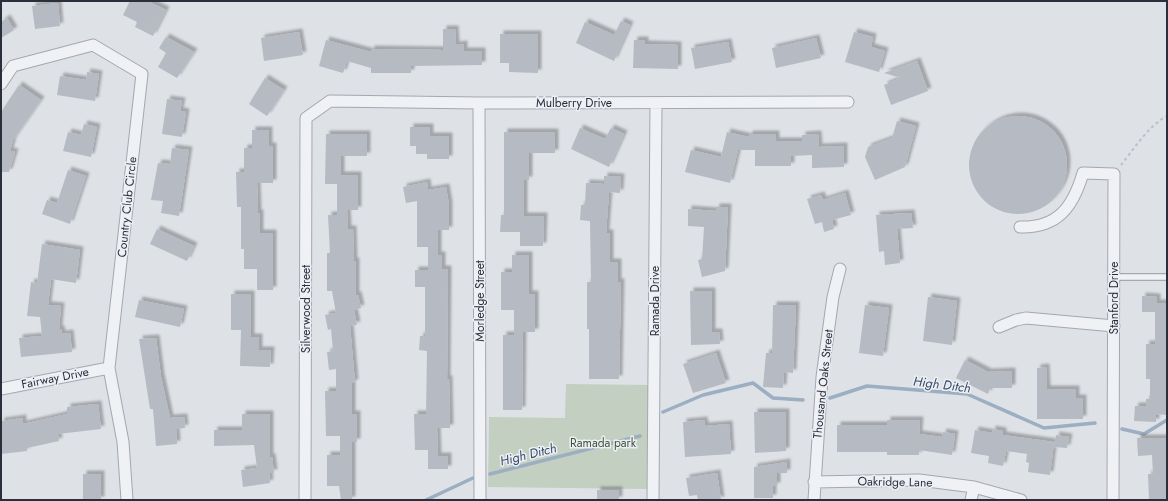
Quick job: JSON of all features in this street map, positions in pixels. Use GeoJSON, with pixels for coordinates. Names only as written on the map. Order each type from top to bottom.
{"type":"FeatureCollection","features":[{"type":"Feature","properties":{"kind":"street","name":"Country Club Circle"},"geometry":{"type":"LineString","coordinates":[[1,84],[13,66],[93,45],[142,74],[109,368],[123,442],[127,500]]}},
{"type":"Feature","properties":{"kind":"street","name":"Mulberry Drive"},"geometry":{"type":"LineString","coordinates":[[306,118],[330,101],[479,103],[848,102]]}},
{"type":"Feature","properties":{"kind":"street","name":"Morledge Street"},"geometry":{"type":"LineString","coordinates":[[479,103],[480,500]]}},
{"type":"Feature","properties":{"kind":"street","name":"Ramada Drive"},"geometry":{"type":"LineString","coordinates":[[653,500],[656,103]]}},
{"type":"Feature","properties":{"kind":"street","name":"Silverwood Street"},"geometry":{"type":"LineString","coordinates":[[305,500],[306,118]]}},
{"type":"Feature","properties":{"kind":"street"},"geometry":{"type":"LineString","coordinates":[[1020,227],[1039,227],[1049,223],[1068,209],[1073,201],[1083,173],[1114,174]]}},
{"type":"Feature","properties":{"kind":"street","name":"Stanford Drive"},"geometry":{"type":"LineString","coordinates":[[1113,500],[1114,174]]}},
{"type":"Feature","properties":{"kind":"street","name":"Thousand Oaks Street"},"geometry":{"type":"LineString","coordinates":[[814,500],[822,376],[833,297],[840,269]]}},
{"type":"Feature","properties":{"kind":"street"},"geometry":{"type":"LineString","coordinates":[[999,327],[1016,320],[1026,318],[1114,326]]}},
{"type":"Feature","properties":{"kind":"street","name":"Fairway Drive"},"geometry":{"type":"LineString","coordinates":[[1,389],[109,368]]}},
{"type":"Feature","properties":{"kind":"street","name":"Oakridge Lane"},"geometry":{"type":"LineString","coordinates":[[814,482],[919,480],[974,487],[1021,500]]}},
{"type":"Feature","properties":{"kind":"street"},"geometry":{"type":"LineString","coordinates":[[971,500],[974,487]]}},
{"type":"Feature","properties":{"kind":"lane"},"geometry":{"type":"LineString","coordinates":[[1114,277],[1167,277]]}},
{"type":"Feature","properties":{"kind":"path"},"geometry":{"type":"LineString","coordinates":[[1114,174],[1150,130],[1161,119],[1167,116]]}},
{"type":"Feature","properties":{"kind":"green space","name":"Ramada park"},"geometry":{"type":"Polygon","coordinates":[[[566,384],[649,385],[647,489],[488,487],[489,417],[565,418],[566,384]]]}},
{"type":"Feature","properties":{"kind":"building"},"geometry":{"type":"Polygon","coordinates":[[[130,1],[147,1],[166,10],[153,36],[135,27],[137,22],[123,15],[130,1]]]}},
{"type":"Feature","properties":{"kind":"building"},"geometry":{"type":"Polygon","coordinates":[[[58,3],[60,26],[35,29],[32,6],[58,3]]]}},
{"type":"Feature","properties":{"kind":"building"},"geometry":{"type":"Polygon","coordinates":[[[7,18],[14,30],[1,38],[1,22],[7,18]]]}},
{"type":"Feature","properties":{"kind":"building"},"geometry":{"type":"Polygon","coordinates":[[[621,21],[630,25],[614,61],[576,43],[585,22],[614,35],[621,21]]]}},
{"type":"Feature","properties":{"kind":"building"},"geometry":{"type":"Polygon","coordinates":[[[443,29],[455,29],[456,45],[464,44],[464,51],[482,51],[482,65],[411,66],[411,73],[371,73],[371,68],[347,61],[343,73],[319,66],[326,40],[371,52],[371,49],[443,50],[443,29]]]}},
{"type":"Feature","properties":{"kind":"building"},"geometry":{"type":"Polygon","coordinates":[[[299,32],[303,55],[264,61],[261,38],[299,32]]]}},
{"type":"Feature","properties":{"kind":"building"},"geometry":{"type":"Polygon","coordinates":[[[854,32],[873,37],[871,47],[885,51],[879,72],[845,62],[854,32]]]}},
{"type":"Feature","properties":{"kind":"building"},"geometry":{"type":"Polygon","coordinates":[[[500,34],[538,34],[538,73],[509,72],[509,63],[500,63],[500,34]]]}},
{"type":"Feature","properties":{"kind":"building"},"geometry":{"type":"Polygon","coordinates":[[[166,37],[194,52],[177,78],[158,67],[166,53],[159,48],[166,37]]]}},
{"type":"Feature","properties":{"kind":"building"},"geometry":{"type":"Polygon","coordinates":[[[816,38],[821,58],[776,68],[772,48],[816,38]]]}},
{"type":"Feature","properties":{"kind":"building"},"geometry":{"type":"Polygon","coordinates":[[[634,40],[645,40],[645,44],[678,45],[678,69],[633,68],[634,40]]]}},
{"type":"Feature","properties":{"kind":"building"},"geometry":{"type":"Polygon","coordinates":[[[728,42],[732,62],[695,69],[691,48],[728,42]]]}},
{"type":"Feature","properties":{"kind":"building"},"geometry":{"type":"Polygon","coordinates":[[[917,61],[928,91],[891,105],[884,85],[901,78],[884,73],[917,61]]]}},
{"type":"Feature","properties":{"kind":"building"},"geometry":{"type":"Polygon","coordinates":[[[87,72],[99,74],[95,101],[57,95],[60,76],[86,80],[87,72]]]}},
{"type":"Feature","properties":{"kind":"building"},"geometry":{"type":"Polygon","coordinates":[[[265,78],[284,90],[267,116],[249,104],[265,78]]]}},
{"type":"Feature","properties":{"kind":"building"},"geometry":{"type":"Polygon","coordinates":[[[19,85],[41,100],[13,140],[10,151],[15,152],[9,172],[1,172],[1,112],[19,85]]]}},
{"type":"Feature","properties":{"kind":"building"},"geometry":{"type":"Polygon","coordinates":[[[167,99],[182,101],[180,111],[186,112],[182,137],[162,134],[167,99]]]}},
{"type":"Feature","properties":{"kind":"building"},"geometry":{"type":"Polygon","coordinates":[[[1018,116],[1037,120],[1053,130],[1063,146],[1067,165],[1063,184],[1053,200],[1037,210],[1018,214],[999,210],[983,200],[973,184],[969,165],[973,146],[983,130],[999,120],[1018,116]]]}},
{"type":"Feature","properties":{"kind":"building"},"geometry":{"type":"Polygon","coordinates":[[[897,121],[916,126],[905,167],[875,180],[865,157],[868,147],[892,138],[897,121]]]}},
{"type":"Feature","properties":{"kind":"building"},"geometry":{"type":"Polygon","coordinates":[[[84,124],[97,127],[91,157],[63,151],[68,132],[81,135],[84,124]]]}},
{"type":"Feature","properties":{"kind":"building"},"geometry":{"type":"Polygon","coordinates":[[[410,127],[430,127],[430,136],[449,136],[449,159],[427,159],[427,154],[416,154],[416,146],[410,146],[410,127]]]}},
{"type":"Feature","properties":{"kind":"building"},"geometry":{"type":"Polygon","coordinates":[[[580,128],[605,139],[611,128],[624,134],[609,167],[571,149],[580,128]]]}},
{"type":"Feature","properties":{"kind":"building"},"geometry":{"type":"Polygon","coordinates":[[[252,130],[269,130],[269,146],[273,146],[273,183],[257,183],[260,233],[273,233],[273,290],[257,290],[257,269],[244,269],[244,249],[241,249],[241,207],[237,207],[236,172],[244,172],[244,148],[252,148],[252,130]]]}},
{"type":"Feature","properties":{"kind":"building"},"geometry":{"type":"Polygon","coordinates":[[[504,132],[555,132],[555,153],[529,153],[529,180],[524,180],[524,216],[544,216],[543,246],[520,246],[520,232],[500,232],[501,215],[504,215],[504,132]]]}},
{"type":"Feature","properties":{"kind":"building"},"geometry":{"type":"Polygon","coordinates":[[[727,132],[749,137],[749,134],[776,134],[776,141],[802,141],[802,135],[818,134],[819,147],[844,146],[844,167],[812,168],[812,155],[791,156],[791,166],[755,166],[755,150],[738,150],[730,183],[685,172],[691,150],[721,157],[727,132]]]}},
{"type":"Feature","properties":{"kind":"building"},"geometry":{"type":"Polygon","coordinates":[[[326,134],[367,134],[367,156],[341,156],[341,175],[358,175],[358,210],[347,210],[348,229],[353,229],[354,261],[356,261],[356,295],[358,295],[361,308],[354,310],[357,325],[350,326],[355,383],[352,383],[352,414],[357,414],[357,442],[352,442],[352,500],[341,500],[339,486],[327,486],[327,455],[340,455],[340,436],[326,436],[325,391],[336,391],[336,369],[329,370],[327,352],[333,351],[331,329],[328,330],[325,315],[336,313],[332,291],[327,291],[327,253],[330,253],[328,215],[337,215],[337,184],[325,184],[326,134]]]}},
{"type":"Feature","properties":{"kind":"building"},"geometry":{"type":"Polygon","coordinates":[[[172,148],[189,150],[179,216],[161,213],[163,201],[151,200],[158,163],[170,164],[172,148]]]}},
{"type":"Feature","properties":{"kind":"building"},"geometry":{"type":"Polygon","coordinates":[[[68,170],[86,176],[70,224],[42,214],[47,200],[57,203],[68,170]]]}},
{"type":"Feature","properties":{"kind":"building"},"geometry":{"type":"Polygon","coordinates":[[[604,176],[621,177],[620,193],[609,192],[606,233],[610,233],[610,262],[618,262],[618,282],[621,282],[619,379],[589,379],[587,282],[591,282],[590,221],[580,220],[581,205],[585,205],[586,183],[604,184],[604,176]]]}},
{"type":"Feature","properties":{"kind":"building"},"geometry":{"type":"Polygon","coordinates":[[[427,182],[428,190],[446,187],[449,205],[449,230],[438,230],[438,255],[442,255],[442,269],[448,269],[447,379],[449,379],[450,428],[437,428],[438,456],[448,456],[448,469],[428,469],[428,450],[415,450],[414,414],[426,414],[427,351],[419,350],[420,336],[425,336],[425,287],[415,287],[415,270],[428,270],[428,247],[417,247],[417,201],[406,203],[403,187],[427,182]]]}},
{"type":"Feature","properties":{"kind":"building"},"geometry":{"type":"Polygon","coordinates":[[[845,193],[851,215],[832,220],[834,229],[824,232],[822,222],[815,224],[807,199],[821,195],[823,200],[845,193]]]}},
{"type":"Feature","properties":{"kind":"building"},"geometry":{"type":"Polygon","coordinates":[[[716,207],[728,207],[725,271],[702,277],[698,260],[702,259],[704,227],[688,226],[688,209],[716,211],[716,207]]]}},
{"type":"Feature","properties":{"kind":"building"},"geometry":{"type":"Polygon","coordinates":[[[911,213],[913,228],[897,229],[900,263],[885,265],[884,251],[879,252],[876,215],[911,213]]]}},
{"type":"Feature","properties":{"kind":"building"},"geometry":{"type":"Polygon","coordinates":[[[157,229],[194,246],[187,261],[150,244],[157,229]]]}},
{"type":"Feature","properties":{"kind":"building"},"geometry":{"type":"Polygon","coordinates":[[[42,244],[80,250],[76,283],[51,279],[48,305],[61,306],[59,329],[61,329],[62,334],[70,333],[72,352],[21,357],[19,338],[42,336],[40,317],[27,316],[31,282],[37,283],[42,244]]]}},
{"type":"Feature","properties":{"kind":"building"},"geometry":{"type":"Polygon","coordinates":[[[512,255],[529,255],[529,294],[535,294],[535,332],[523,332],[522,410],[503,410],[503,335],[514,335],[514,310],[501,310],[501,272],[512,272],[512,255]]]}},
{"type":"Feature","properties":{"kind":"building"},"geometry":{"type":"Polygon","coordinates":[[[690,291],[712,291],[712,332],[719,332],[720,344],[691,345],[690,291]]]}},
{"type":"Feature","properties":{"kind":"building"},"geometry":{"type":"Polygon","coordinates":[[[231,294],[251,294],[251,337],[259,337],[259,350],[271,350],[270,367],[240,366],[241,330],[231,330],[231,294]]]}},
{"type":"Feature","properties":{"kind":"building"},"geometry":{"type":"Polygon","coordinates":[[[1142,296],[1157,297],[1157,303],[1167,303],[1167,415],[1156,414],[1156,422],[1134,421],[1135,406],[1146,406],[1146,399],[1150,399],[1150,379],[1146,379],[1146,344],[1155,344],[1155,312],[1142,312],[1142,296]]]}},
{"type":"Feature","properties":{"kind":"building"},"geometry":{"type":"Polygon","coordinates":[[[928,297],[957,301],[952,345],[923,341],[928,297]]]}},
{"type":"Feature","properties":{"kind":"building"},"geometry":{"type":"Polygon","coordinates":[[[139,300],[184,309],[180,327],[135,317],[139,300]]]}},
{"type":"Feature","properties":{"kind":"building"},"geometry":{"type":"Polygon","coordinates":[[[773,305],[796,305],[793,373],[784,372],[783,388],[763,387],[766,353],[772,353],[773,305]]]}},
{"type":"Feature","properties":{"kind":"building"},"geometry":{"type":"Polygon","coordinates":[[[865,305],[889,308],[883,356],[859,353],[865,305]]]}},
{"type":"Feature","properties":{"kind":"building"},"geometry":{"type":"Polygon","coordinates":[[[156,338],[161,377],[170,418],[184,417],[185,428],[176,429],[177,444],[156,446],[153,409],[150,409],[139,339],[156,338]]]}},
{"type":"Feature","properties":{"kind":"building"},"geometry":{"type":"Polygon","coordinates":[[[716,353],[726,383],[693,393],[683,364],[716,353]]]}},
{"type":"Feature","properties":{"kind":"building"},"geometry":{"type":"Polygon","coordinates":[[[965,360],[988,372],[1012,371],[1012,388],[990,388],[988,394],[956,378],[965,360]]]}},
{"type":"Feature","properties":{"kind":"building"},"geometry":{"type":"Polygon","coordinates":[[[1046,367],[1047,389],[1076,389],[1076,398],[1083,398],[1083,419],[1037,419],[1037,368],[1046,367]]]}},
{"type":"Feature","properties":{"kind":"building"},"geometry":{"type":"Polygon","coordinates":[[[98,404],[101,429],[58,434],[59,441],[27,448],[27,451],[1,454],[1,421],[23,418],[23,424],[67,414],[67,407],[98,404]]]}},
{"type":"Feature","properties":{"kind":"building"},"geometry":{"type":"Polygon","coordinates":[[[754,412],[786,412],[786,451],[755,453],[754,412]]]}},
{"type":"Feature","properties":{"kind":"building"},"geometry":{"type":"Polygon","coordinates":[[[242,414],[270,414],[270,457],[272,457],[274,473],[269,473],[270,483],[243,487],[241,470],[257,468],[254,445],[214,446],[214,430],[242,430],[242,414]]]}},
{"type":"Feature","properties":{"kind":"building"},"geometry":{"type":"Polygon","coordinates":[[[704,420],[705,426],[729,424],[731,454],[685,457],[683,422],[704,420]]]}},
{"type":"Feature","properties":{"kind":"building"},"geometry":{"type":"Polygon","coordinates":[[[887,420],[920,420],[919,434],[942,437],[943,432],[955,434],[952,455],[919,450],[919,455],[887,455],[887,452],[837,452],[837,425],[887,425],[887,420]]]}},
{"type":"Feature","properties":{"kind":"building"},"geometry":{"type":"Polygon","coordinates":[[[992,429],[1003,431],[1003,435],[1054,442],[1050,475],[1028,472],[1029,463],[1026,462],[1027,454],[1006,451],[1003,466],[988,463],[989,456],[971,453],[975,430],[992,433],[992,429]]]}},
{"type":"Feature","properties":{"kind":"building"},"geometry":{"type":"Polygon","coordinates":[[[1056,435],[1069,437],[1067,448],[1054,447],[1056,435]]]}},
{"type":"Feature","properties":{"kind":"building"},"geometry":{"type":"Polygon","coordinates":[[[1137,438],[1167,438],[1167,500],[1149,500],[1148,474],[1153,474],[1152,455],[1138,456],[1137,438]]]}},
{"type":"Feature","properties":{"kind":"building"},"geometry":{"type":"Polygon","coordinates":[[[787,462],[787,473],[777,473],[777,486],[773,486],[773,498],[754,498],[754,467],[787,462]]]}},
{"type":"Feature","properties":{"kind":"building"},"geometry":{"type":"Polygon","coordinates":[[[717,473],[721,500],[698,500],[697,495],[689,496],[686,478],[717,473]]]}},
{"type":"Feature","properties":{"kind":"building"},"geometry":{"type":"Polygon","coordinates":[[[83,474],[101,474],[101,500],[83,500],[83,474]]]}},
{"type":"Feature","properties":{"kind":"building"},"geometry":{"type":"Polygon","coordinates":[[[597,490],[619,490],[619,500],[597,500],[597,490]]]}},
{"type":"Feature","properties":{"kind":"waterway","name":"High Ditch"},"geometry":{"type":"LineString","coordinates":[[663,412],[703,395],[753,383],[773,398],[803,400]]}},
{"type":"Feature","properties":{"kind":"waterway","name":"High Ditch"},"geometry":{"type":"LineString","coordinates":[[830,398],[867,386],[967,394],[1044,428],[1095,423]]}},
{"type":"Feature","properties":{"kind":"waterway","name":"High Ditch"},"geometry":{"type":"LineString","coordinates":[[1122,429],[1144,434],[1167,420]]}},
{"type":"Feature","properties":{"kind":"waterway","name":"High Ditch"},"geometry":{"type":"LineString","coordinates":[[490,474],[640,436]]}},
{"type":"Feature","properties":{"kind":"waterway","name":"High Ditch"},"geometry":{"type":"LineString","coordinates":[[426,500],[473,478]]}}]}
